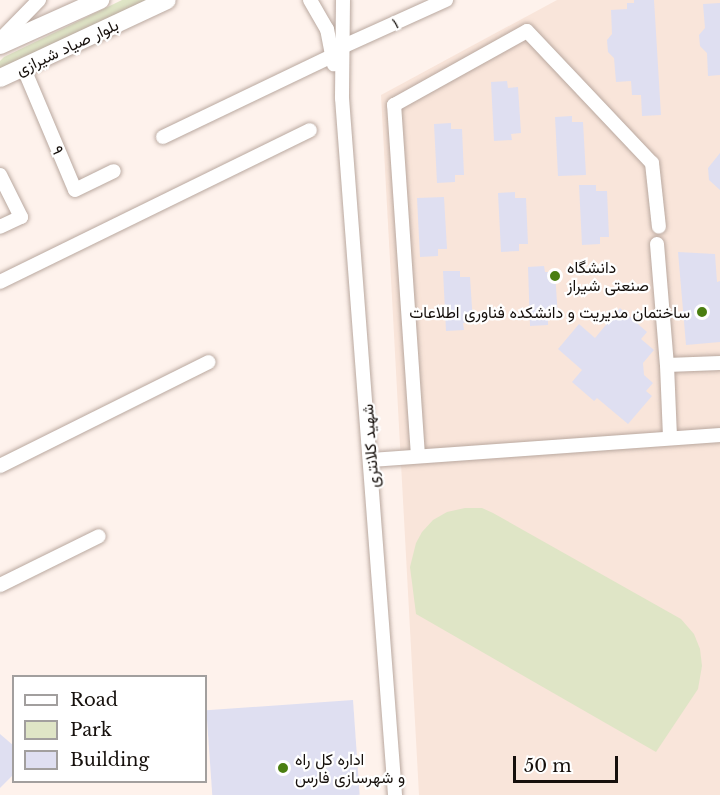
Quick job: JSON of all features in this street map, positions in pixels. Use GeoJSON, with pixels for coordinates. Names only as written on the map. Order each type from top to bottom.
{"type":"FeatureCollection","features":[{"type":"Feature","properties":{"kind":"main road","name":"بلوار صیاد شیرازی"},"geometry":{"type":"LineString","coordinates":[[0,45],[100,0]]}},
{"type":"Feature","properties":{"kind":"main road","name":"بلوار صیاد شیرازی"},"geometry":{"type":"LineString","coordinates":[[1,77],[24,69],[167,0]]}},
{"type":"Feature","properties":{"kind":"street"},"geometry":{"type":"LineString","coordinates":[[0,40],[39,0]]}},
{"type":"Feature","properties":{"kind":"street"},"geometry":{"type":"LineString","coordinates":[[310,0],[327,29],[342,98]]}},
{"type":"Feature","properties":{"kind":"street"},"geometry":{"type":"LineString","coordinates":[[342,98],[343,0]]}},
{"type":"Feature","properties":{"kind":"street","name":"۱"},"geometry":{"type":"LineString","coordinates":[[344,46],[446,0]]}},
{"type":"Feature","properties":{"kind":"street"},"geometry":{"type":"LineString","coordinates":[[418,456],[394,105],[527,31],[652,163],[659,227]]}},
{"type":"Feature","properties":{"kind":"street"},"geometry":{"type":"LineString","coordinates":[[163,137],[332,56]]}},
{"type":"Feature","properties":{"kind":"street","name":"۹"},"geometry":{"type":"LineString","coordinates":[[24,69],[75,190],[114,171]]}},
{"type":"Feature","properties":{"kind":"street","name":"شهید کلانتری"},"geometry":{"type":"LineString","coordinates":[[342,98],[395,795]]}},
{"type":"Feature","properties":{"kind":"street"},"geometry":{"type":"LineString","coordinates":[[0,282],[310,130]]}},
{"type":"Feature","properties":{"kind":"street"},"geometry":{"type":"LineString","coordinates":[[0,176],[21,217],[0,227]]}},
{"type":"Feature","properties":{"kind":"street"},"geometry":{"type":"LineString","coordinates":[[657,244],[667,365],[670,437]]}},
{"type":"Feature","properties":{"kind":"street"},"geometry":{"type":"LineString","coordinates":[[0,466],[209,362]]}},
{"type":"Feature","properties":{"kind":"street"},"geometry":{"type":"LineString","coordinates":[[667,365],[720,363]]}},
{"type":"Feature","properties":{"kind":"street"},"geometry":{"type":"LineString","coordinates":[[371,460],[720,435]]}},
{"type":"Feature","properties":{"kind":"street"},"geometry":{"type":"LineString","coordinates":[[0,585],[99,536]]}},
{"type":"Feature","properties":{"kind":"shaded area","name":"دانشگاه صنعتی شیراز"},"geometry":{"type":"Polygon","coordinates":[[[557,0],[720,0],[720,795],[419,795],[381,95],[557,0]]]}},
{"type":"Feature","properties":{"kind":"green space"},"geometry":{"type":"Polygon","coordinates":[[[122,0],[146,0],[0,71],[0,61],[4,57],[122,0]]]}},
{"type":"Feature","properties":{"kind":"green space"},"geometry":{"type":"Polygon","coordinates":[[[465,508],[482,508],[493,513],[681,619],[694,634],[700,649],[702,666],[698,689],[656,752],[416,614],[410,567],[416,543],[433,520],[447,512],[465,508]]]}},
{"type":"Feature","properties":{"kind":"building"},"geometry":{"type":"Polygon","coordinates":[[[634,0],[654,0],[661,115],[642,116],[641,95],[632,95],[631,81],[616,82],[614,58],[608,52],[607,40],[612,34],[611,10],[627,9],[627,3],[634,3],[634,0]]]}},
{"type":"Feature","properties":{"kind":"building"},"geometry":{"type":"Polygon","coordinates":[[[720,3],[720,75],[708,76],[707,53],[700,46],[699,35],[705,28],[703,4],[720,3]]]}},
{"type":"Feature","properties":{"kind":"building"},"geometry":{"type":"Polygon","coordinates":[[[507,81],[508,88],[518,87],[521,133],[511,134],[512,140],[494,141],[491,82],[507,81]]]}},
{"type":"Feature","properties":{"kind":"building"},"geometry":{"type":"Polygon","coordinates":[[[572,116],[572,122],[583,122],[586,175],[558,176],[555,117],[572,116]]]}},
{"type":"Feature","properties":{"kind":"building"},"geometry":{"type":"Polygon","coordinates":[[[451,123],[451,129],[462,129],[464,175],[455,175],[455,182],[437,183],[434,124],[451,123]]]}},
{"type":"Feature","properties":{"kind":"building"},"geometry":{"type":"Polygon","coordinates":[[[720,153],[720,190],[709,180],[708,168],[720,153]]]}},
{"type":"Feature","properties":{"kind":"building"},"geometry":{"type":"Polygon","coordinates":[[[579,185],[596,185],[596,191],[607,191],[609,237],[600,237],[600,244],[582,245],[579,185]]]}},
{"type":"Feature","properties":{"kind":"building"},"geometry":{"type":"Polygon","coordinates":[[[515,192],[515,198],[526,198],[528,244],[519,244],[519,251],[501,252],[498,193],[515,192]]]}},
{"type":"Feature","properties":{"kind":"building"},"geometry":{"type":"Polygon","coordinates":[[[444,197],[447,249],[438,249],[438,256],[420,257],[417,198],[444,197]]]}},
{"type":"Feature","properties":{"kind":"building","name":"ساختمان مدیریت و دانشکده فناوری اطلاعات"},"geometry":{"type":"Polygon","coordinates":[[[678,252],[715,254],[717,282],[720,281],[720,342],[686,345],[678,252]]]}},
{"type":"Feature","properties":{"kind":"building"},"geometry":{"type":"Polygon","coordinates":[[[544,266],[545,272],[555,272],[558,318],[548,318],[548,325],[530,326],[528,267],[544,266]]]}},
{"type":"Feature","properties":{"kind":"building"},"geometry":{"type":"Polygon","coordinates":[[[443,271],[460,271],[460,277],[470,277],[473,323],[463,323],[464,330],[446,331],[443,271]]]}},
{"type":"Feature","properties":{"kind":"building"},"geometry":{"type":"Polygon","coordinates":[[[620,308],[647,332],[641,339],[654,350],[643,363],[644,375],[653,383],[646,391],[652,396],[628,424],[597,398],[594,401],[572,382],[582,370],[558,349],[579,324],[595,338],[620,308]]]}},
{"type":"Feature","properties":{"kind":"building","name":"اداره کل راه و شهرسازی فارس"},"geometry":{"type":"Polygon","coordinates":[[[353,700],[360,795],[212,795],[207,710],[353,700]]]}},
{"type":"Feature","properties":{"kind":"building"},"geometry":{"type":"Polygon","coordinates":[[[0,734],[12,744],[12,776],[0,788],[0,734]]]}},
{"type":"Feature","properties":{"kind":"place","name":"دانشگاه صنعتی شیراز"},"geometry":{"type":"Point","coordinates":[555,276]}},
{"type":"Feature","properties":{"kind":"place","name":"ساختمان مدیریت و دانشکده فناوری اطلاعات"},"geometry":{"type":"Point","coordinates":[702,312]}},
{"type":"Feature","properties":{"kind":"place","name":"اداره کل راه و شهرسازی فارس"},"geometry":{"type":"Point","coordinates":[283,768]}}]}
